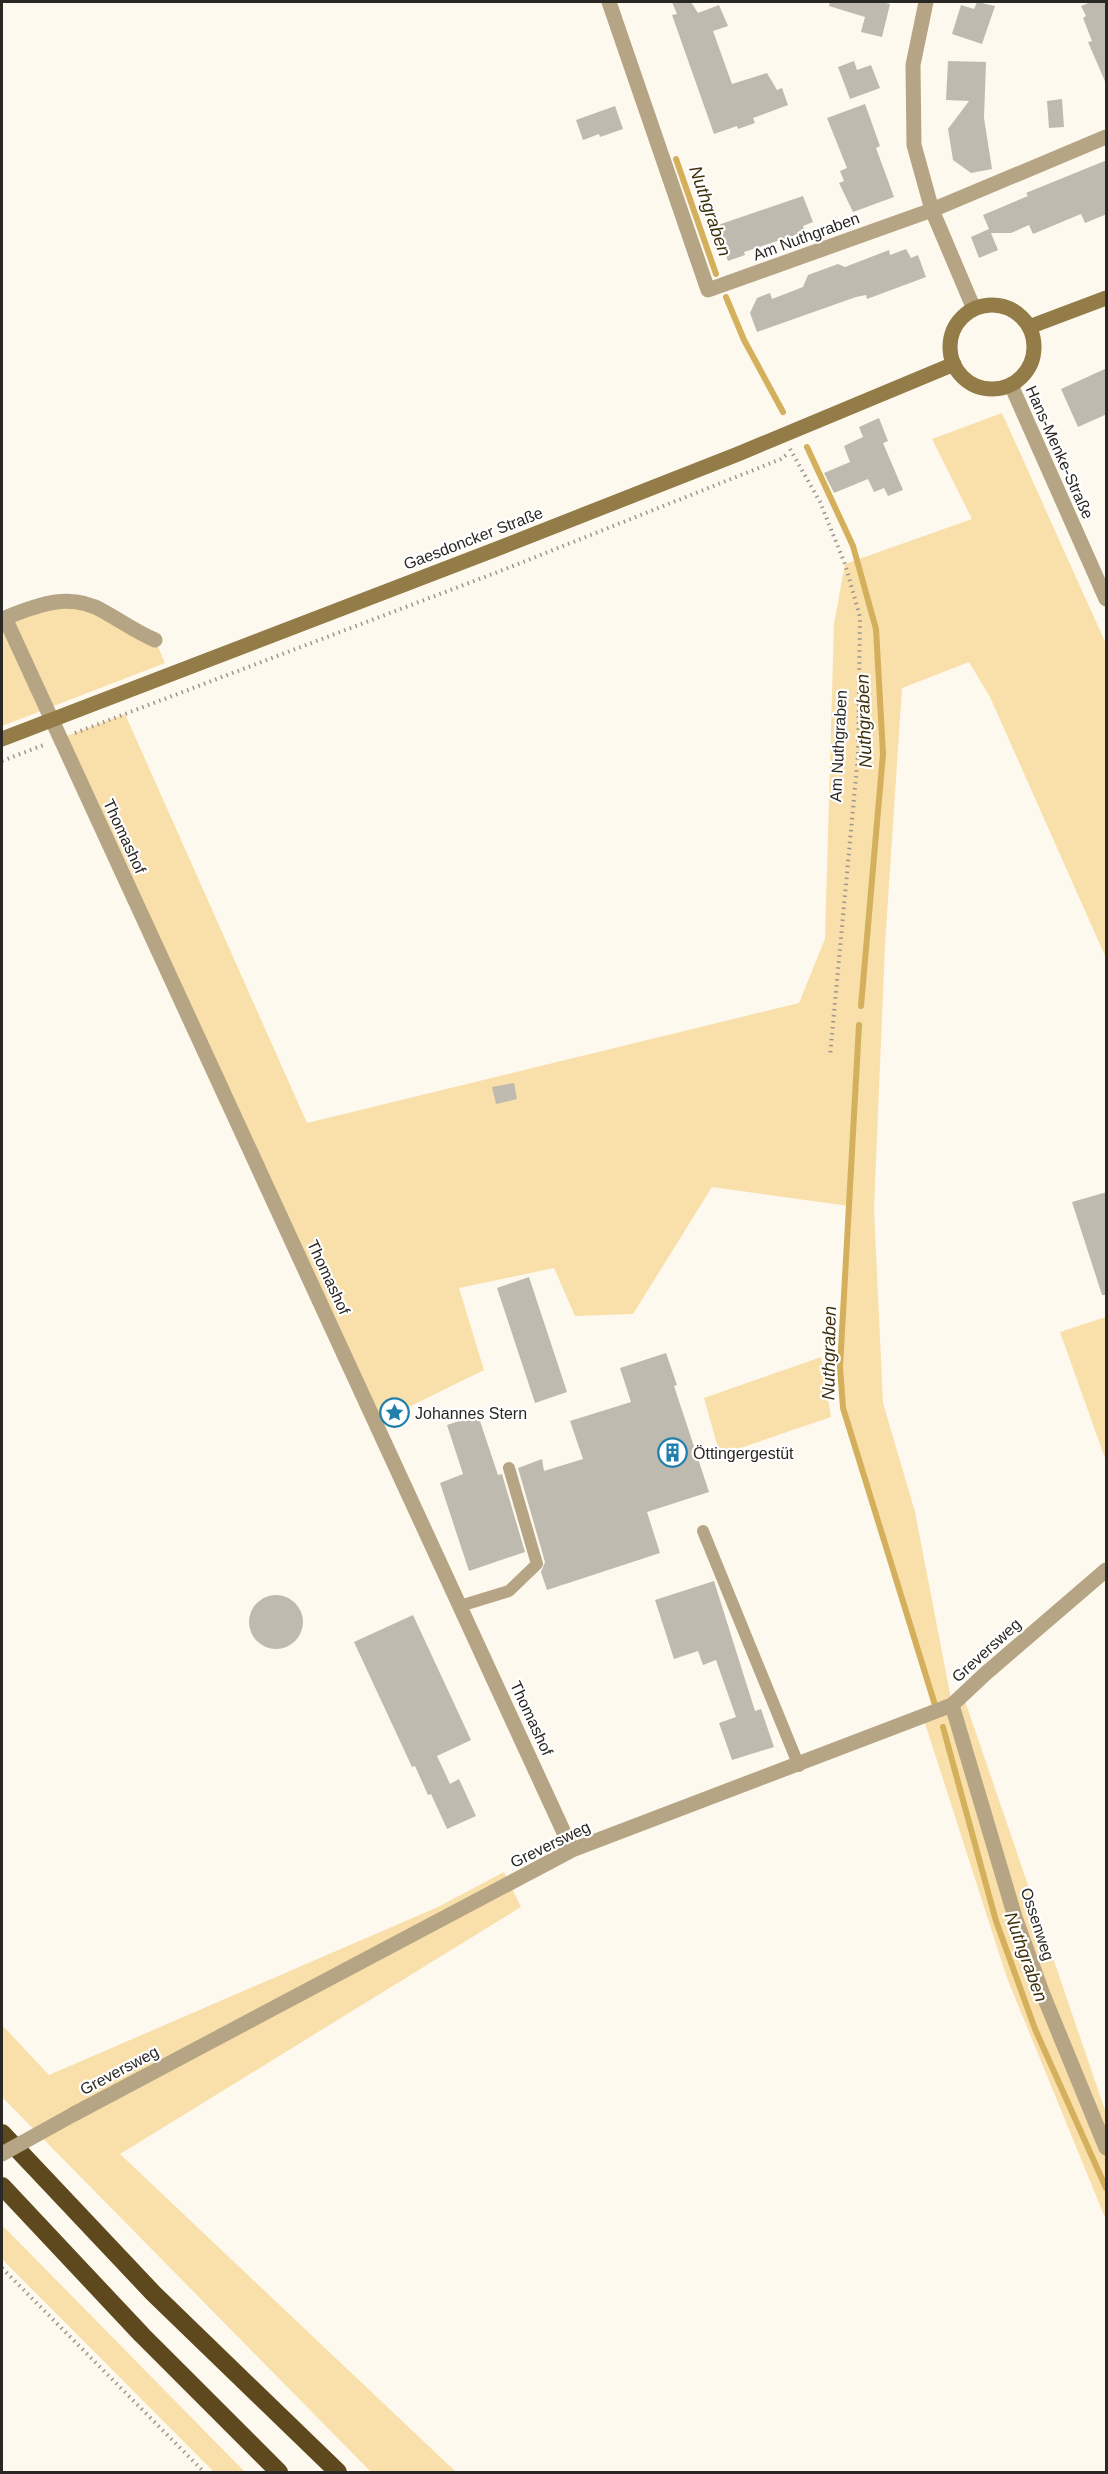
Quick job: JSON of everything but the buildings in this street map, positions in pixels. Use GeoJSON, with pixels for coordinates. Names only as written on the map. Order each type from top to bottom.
{"type":"FeatureCollection","features":[{"type":"Feature","properties":{"kind":"highway"},"geometry":{"type":"LineString","coordinates":[[2,2133],[153,2293],[338,2472]]}},
{"type":"Feature","properties":{"kind":"highway"},"geometry":{"type":"LineString","coordinates":[[2,2186],[142,2335],[279,2472]]}},
{"type":"Feature","properties":{"kind":"main road"},"geometry":{"type":"LineString","coordinates":[[1029,327],[1107,298]]}},
{"type":"Feature","properties":{"kind":"main road"},"geometry":{"type":"LineString","coordinates":[[990,305],[1002,306],[1014,311],[1029,327],[1034,343],[1034,356],[1029,368],[1011,385],[998,389],[971,384],[954,364],[950,351],[951,338],[956,325],[974,309],[990,305]]}},
{"type":"Feature","properties":{"kind":"main road","name":"Gaesdoncker Straße"},"geometry":{"type":"LineString","coordinates":[[2,739],[738,454],[954,364]]}},
{"type":"Feature","properties":{"kind":"street","name":"Am Nuthgraben"},"geometry":{"type":"LineString","coordinates":[[609,2],[708,290],[932,210]]}},
{"type":"Feature","properties":{"kind":"street"},"geometry":{"type":"LineString","coordinates":[[926,2],[913,65],[914,145],[932,210],[974,309]]}},
{"type":"Feature","properties":{"kind":"street"},"geometry":{"type":"LineString","coordinates":[[932,210],[1107,138]]}},
{"type":"Feature","properties":{"kind":"street","name":"Hans-Menke-Straße"},"geometry":{"type":"LineString","coordinates":[[1011,385],[1107,598]]}},
{"type":"Feature","properties":{"kind":"street"},"geometry":{"type":"LineString","coordinates":[[3,618],[44,603],[66,600],[101,609],[137,633],[155,640]]}},
{"type":"Feature","properties":{"kind":"street","name":"Thomashof"},"geometry":{"type":"LineString","coordinates":[[3,618],[253,1154],[572,1850]]}},
{"type":"Feature","properties":{"kind":"street","name":"Greversweg"},"geometry":{"type":"LineString","coordinates":[[2,2154],[572,1850],[799,1766],[952,1705],[1107,1570]]}},
{"type":"Feature","properties":{"kind":"street","name":"Ossenweg"},"geometry":{"type":"LineString","coordinates":[[952,1705],[1018,1928],[1107,2148]]}},
{"type":"Feature","properties":{"kind":"lane"},"geometry":{"type":"LineString","coordinates":[[460,1606],[509,1591],[537,1564],[509,1468]]}},
{"type":"Feature","properties":{"kind":"lane"},"geometry":{"type":"LineString","coordinates":[[703,1531],[799,1766]]}},
{"type":"Feature","properties":{"kind":"path","name":"Am Nuthgraben"},"geometry":{"type":"LineString","coordinates":[[791,450],[824,512],[845,564],[860,617],[858,755],[830,1056]]}},
{"type":"Feature","properties":{"kind":"path"},"geometry":{"type":"LineString","coordinates":[[2,2268],[204,2472]]}},
{"type":"Feature","properties":{"kind":"shaded area"},"geometry":{"type":"Polygon","coordinates":[[[1002,413],[1106,644],[1106,958],[990,697],[969,662],[902,688],[885,945],[874,1209],[883,1403],[915,1512],[952,1704],[963,1695],[1106,2113],[1106,2220],[1007,1978],[923,1717],[935,1705],[843,1408],[840,1367],[849,1206],[712,1187],[633,1314],[575,1316],[554,1268],[459,1288],[484,1370],[376,1423],[59,739],[125,714],[307,1123],[799,1003],[825,939],[834,624],[845,564],[972,519],[932,439],[1002,413]]]}},
{"type":"Feature","properties":{"kind":"shaded area"},"geometry":{"type":"Polygon","coordinates":[[[66,600],[155,640],[165,663],[2,726],[2,619],[66,600]]]}},
{"type":"Feature","properties":{"kind":"shaded area"},"geometry":{"type":"Polygon","coordinates":[[[1106,1317],[1106,1461],[1060,1332],[1106,1317]]]}},
{"type":"Feature","properties":{"kind":"shaded area"},"geometry":{"type":"Polygon","coordinates":[[[821,1357],[831,1417],[720,1455],[704,1398],[821,1357]]]}},
{"type":"Feature","properties":{"kind":"shaded area"},"geometry":{"type":"Polygon","coordinates":[[[504,1872],[521,1907],[120,2154],[456,2472],[371,2472],[2,2097],[2,2025],[49,2075],[438,1907],[504,1872]]]}},
{"type":"Feature","properties":{"kind":"shaded area"},"geometry":{"type":"Polygon","coordinates":[[[2,2225],[245,2472],[214,2472],[2,2259],[2,2225]]]}},
{"type":"Feature","properties":{"kind":"waterway","name":"Nuthgraben"},"geometry":{"type":"LineString","coordinates":[[676,159],[716,274]]}},
{"type":"Feature","properties":{"kind":"waterway","name":"Nuthgraben"},"geometry":{"type":"LineString","coordinates":[[726,297],[744,340],[783,412]]}},
{"type":"Feature","properties":{"kind":"waterway","name":"Nuthgraben"},"geometry":{"type":"LineString","coordinates":[[807,447],[853,546],[876,629],[883,754],[861,1006]]}},
{"type":"Feature","properties":{"kind":"waterway","name":"Nuthgraben"},"geometry":{"type":"LineString","coordinates":[[859,1025],[840,1367],[843,1408],[935,1705]]}},
{"type":"Feature","properties":{"kind":"waterway","name":"Nuthgraben"},"geometry":{"type":"LineString","coordinates":[[943,1727],[996,1921],[1035,2029],[1106,2188]]}},
{"type":"Feature","properties":{"kind":"place","name":"Johannes Stern"},"geometry":{"type":"Point","coordinates":[394,1413]}},
{"type":"Feature","properties":{"kind":"place","name":"Öttingergestüt"},"geometry":{"type":"Point","coordinates":[672,1453]}}]}
